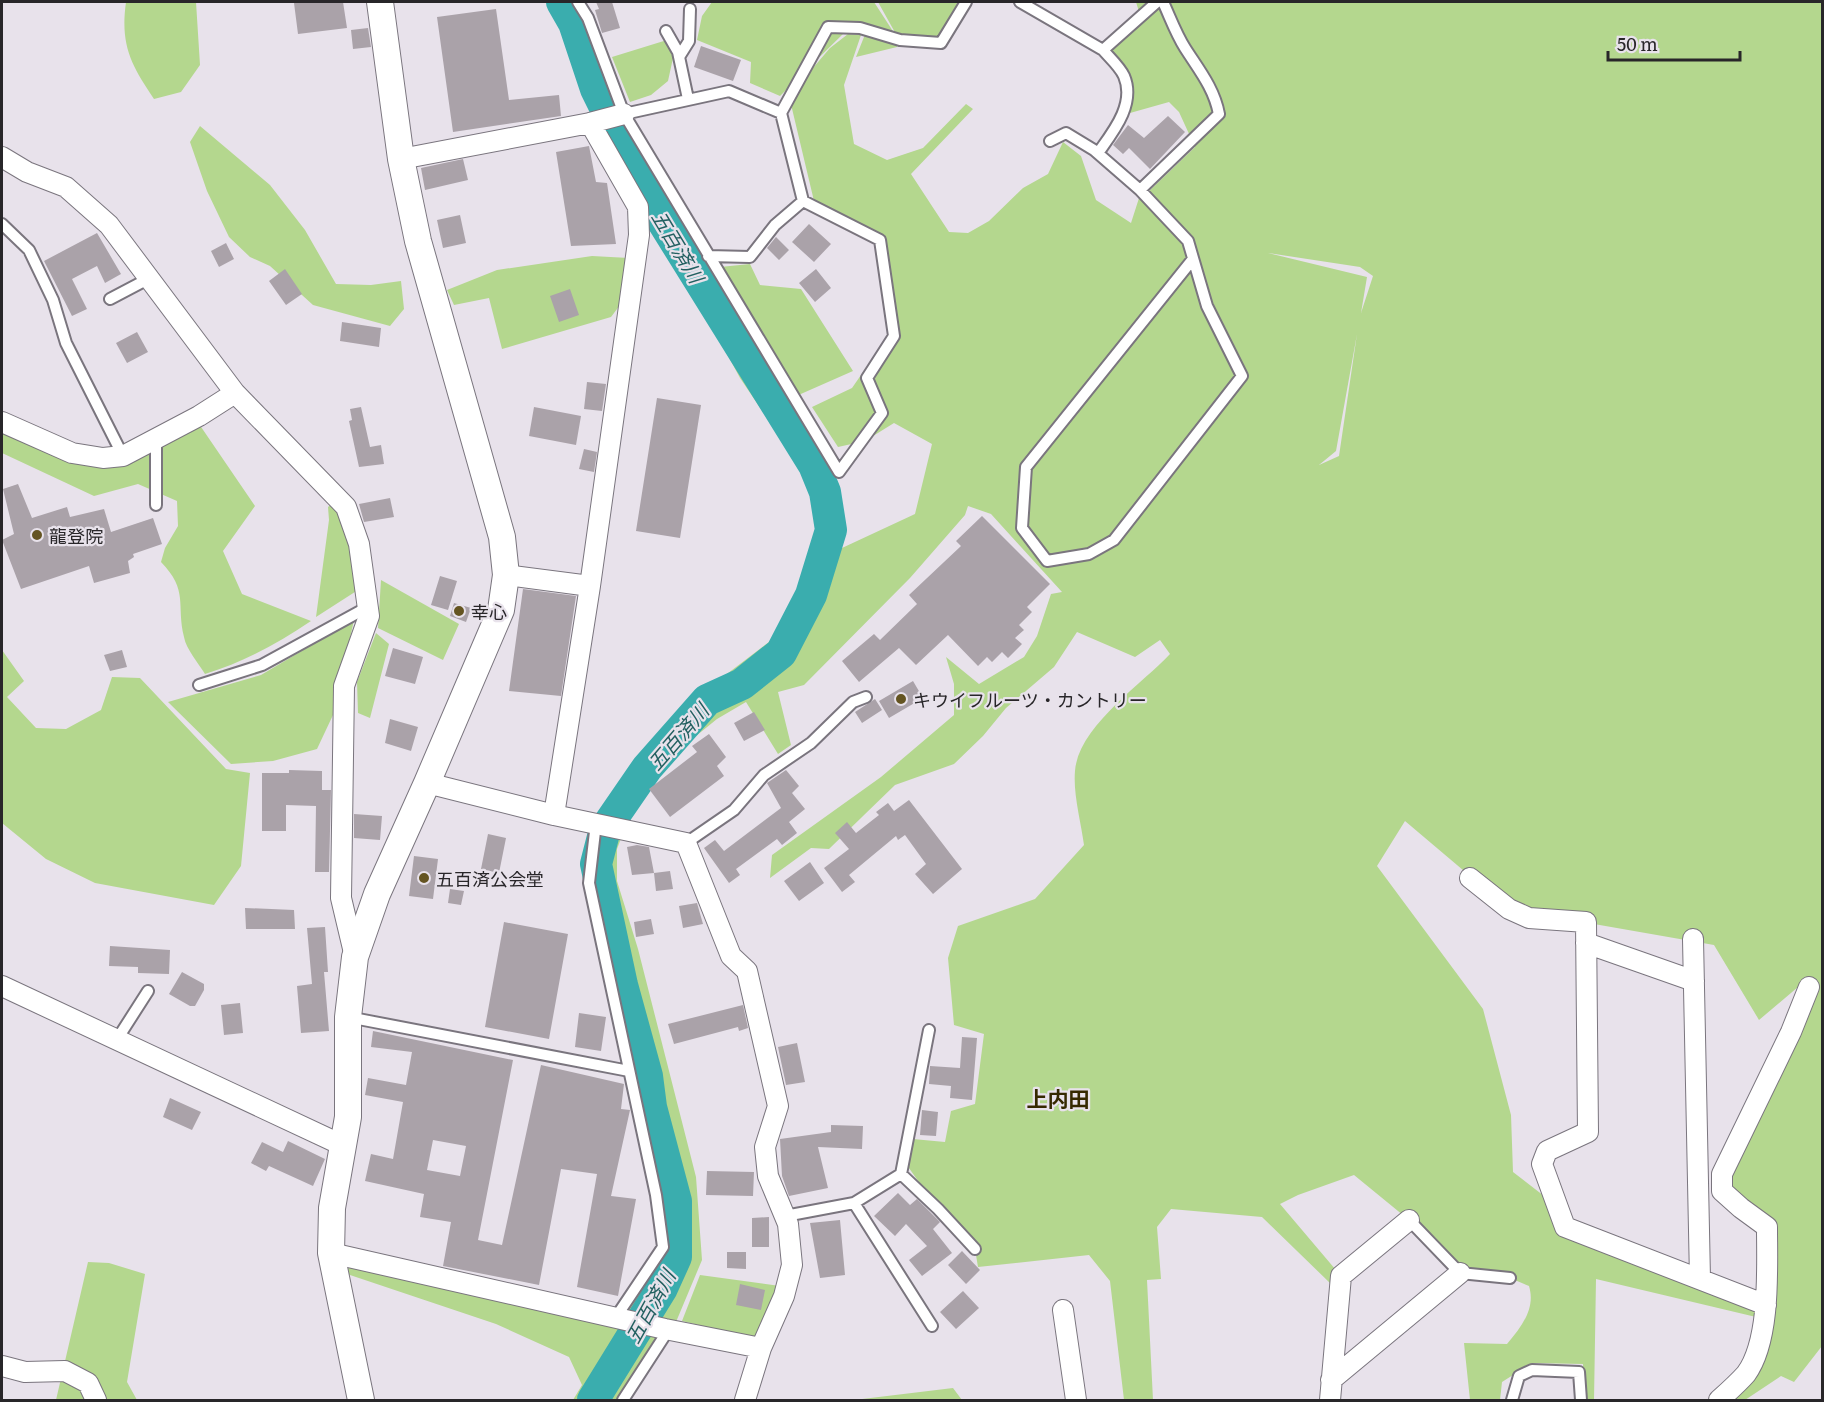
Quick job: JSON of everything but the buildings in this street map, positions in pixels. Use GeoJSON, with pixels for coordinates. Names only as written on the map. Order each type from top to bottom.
{"type":"FeatureCollection","features":[{"type":"Feature","properties":{"kind":"street"},"geometry":{"type":"LineString","coordinates":[[361,1401],[331,1253],[332,1208],[348,1118],[348,1017],[355,957],[377,894],[501,610],[506,575],[502,537],[418,241],[401,159],[380,2]]}},
{"type":"Feature","properties":{"kind":"street"},"geometry":{"type":"LineString","coordinates":[[401,159],[590,123],[624,114]]}},
{"type":"Feature","properties":{"kind":"street"},"geometry":{"type":"LineString","coordinates":[[554,815],[590,586],[639,235],[638,207],[590,123]]}},
{"type":"Feature","properties":{"kind":"street"},"geometry":{"type":"LineString","coordinates":[[2,157],[27,172],[66,187],[85,201],[109,225],[235,393],[273,429],[346,507],[359,544],[369,616],[344,686],[341,898],[355,957]]}},
{"type":"Feature","properties":{"kind":"street"},"geometry":{"type":"LineString","coordinates":[[2,422],[72,453],[103,458],[123,456],[199,416],[235,393]]}},
{"type":"Feature","properties":{"kind":"street"},"geometry":{"type":"LineString","coordinates":[[506,575],[590,586]]}},
{"type":"Feature","properties":{"kind":"street"},"geometry":{"type":"LineString","coordinates":[[427,783],[554,815],[686,843],[731,956],[747,971],[778,1106],[765,1147],[768,1176],[788,1224],[792,1265],[784,1296],[761,1348],[745,1401]]}},
{"type":"Feature","properties":{"kind":"street"},"geometry":{"type":"LineString","coordinates":[[1470,878],[1509,909],[1529,918],[1586,921],[1588,1132],[1546,1151],[1542,1164],[1565,1227],[1766,1305]]}},
{"type":"Feature","properties":{"kind":"street"},"geometry":{"type":"LineString","coordinates":[[1693,939],[1700,1280]]}},
{"type":"Feature","properties":{"kind":"street"},"geometry":{"type":"LineString","coordinates":[[1586,944],[1694,981]]}},
{"type":"Feature","properties":{"kind":"street"},"geometry":{"type":"LineString","coordinates":[[2,986],[344,1146]]}},
{"type":"Feature","properties":{"kind":"street"},"geometry":{"type":"LineString","coordinates":[[1722,1191],[1722,1174],[1791,1032],[1809,987]]}},
{"type":"Feature","properties":{"kind":"street"},"geometry":{"type":"LineString","coordinates":[[1698,1182],[1722,1191],[1767,1227],[1766,1305],[1755,1354],[1746,1373],[1719,1401]]}},
{"type":"Feature","properties":{"kind":"street"},"geometry":{"type":"LineString","coordinates":[[1330,1401],[1330,1380],[1341,1276],[1409,1220]]}},
{"type":"Feature","properties":{"kind":"street"},"geometry":{"type":"LineString","coordinates":[[331,1253],[761,1348]]}},
{"type":"Feature","properties":{"kind":"street"},"geometry":{"type":"LineString","coordinates":[[1330,1380],[1460,1273]]}},
{"type":"Feature","properties":{"kind":"street"},"geometry":{"type":"LineString","coordinates":[[1063,1310],[1076,1401]]}},
{"type":"Feature","properties":{"kind":"street"},"geometry":{"type":"LineString","coordinates":[[2,1366],[25,1372],[65,1371],[87,1383],[96,1401]]}},
{"type":"Feature","properties":{"kind":"lane"},"geometry":{"type":"LineString","coordinates":[[578,2],[588,18],[624,114],[839,472],[882,413],[867,378],[894,336],[890,297],[880,240],[803,201],[781,113],[828,27],[860,28],[900,40],[941,43],[966,2]]}},
{"type":"Feature","properties":{"kind":"lane"},"geometry":{"type":"LineString","coordinates":[[1020,2],[1103,50],[1124,75],[1127,90],[1123,117],[1098,153]]}},
{"type":"Feature","properties":{"kind":"lane"},"geometry":{"type":"LineString","coordinates":[[1103,50],[1158,2]]}},
{"type":"Feature","properties":{"kind":"lane"},"geometry":{"type":"LineString","coordinates":[[1140,190],[1219,114],[1216,98],[1201,69],[1184,47],[1163,2]]}},
{"type":"Feature","properties":{"kind":"lane"},"geometry":{"type":"LineString","coordinates":[[679,57],[689,41],[690,9]]}},
{"type":"Feature","properties":{"kind":"lane"},"geometry":{"type":"LineString","coordinates":[[666,31],[679,57],[688,99]]}},
{"type":"Feature","properties":{"kind":"lane"},"geometry":{"type":"LineString","coordinates":[[624,114],[729,91],[781,113]]}},
{"type":"Feature","properties":{"kind":"lane"},"geometry":{"type":"LineString","coordinates":[[1050,141],[1066,133],[1098,153],[1140,190],[1188,241],[1208,306],[1242,376],[1114,540],[1089,554],[1047,561],[1022,528],[1026,466],[1193,260]]}},
{"type":"Feature","properties":{"kind":"lane"},"geometry":{"type":"LineString","coordinates":[[708,256],[750,257],[775,225],[803,201]]}},
{"type":"Feature","properties":{"kind":"lane"},"geometry":{"type":"LineString","coordinates":[[2,224],[29,250],[52,300],[66,343],[123,456]]}},
{"type":"Feature","properties":{"kind":"lane"},"geometry":{"type":"LineString","coordinates":[[110,299],[148,279]]}},
{"type":"Feature","properties":{"kind":"lane"},"geometry":{"type":"LineString","coordinates":[[156,438],[156,505]]}},
{"type":"Feature","properties":{"kind":"lane"},"geometry":{"type":"LineString","coordinates":[[199,685],[262,665],[368,607]]}},
{"type":"Feature","properties":{"kind":"lane"},"geometry":{"type":"LineString","coordinates":[[686,843],[734,810],[764,775],[811,743],[853,702],[866,697]]}},
{"type":"Feature","properties":{"kind":"lane"},"geometry":{"type":"LineString","coordinates":[[596,823],[589,883],[656,1195],[663,1247],[609,1316]]}},
{"type":"Feature","properties":{"kind":"lane"},"geometry":{"type":"LineString","coordinates":[[116,1041],[148,991]]}},
{"type":"Feature","properties":{"kind":"lane"},"geometry":{"type":"LineString","coordinates":[[348,1017],[629,1071]]}},
{"type":"Feature","properties":{"kind":"lane"},"geometry":{"type":"LineString","coordinates":[[784,1216],[854,1203],[901,1174],[929,1030]]}},
{"type":"Feature","properties":{"kind":"lane"},"geometry":{"type":"LineString","coordinates":[[901,1174],[975,1249]]}},
{"type":"Feature","properties":{"kind":"lane"},"geometry":{"type":"LineString","coordinates":[[854,1203],[932,1326]]}},
{"type":"Feature","properties":{"kind":"lane"},"geometry":{"type":"LineString","coordinates":[[1409,1220],[1460,1273],[1510,1278]]}},
{"type":"Feature","properties":{"kind":"lane"},"geometry":{"type":"LineString","coordinates":[[623,1401],[667,1329]]}},
{"type":"Feature","properties":{"kind":"lane"},"geometry":{"type":"LineString","coordinates":[[1512,1401],[1519,1376],[1532,1370],[1579,1372],[1581,1401]]}},
{"type":"Feature","properties":{"kind":"green space"},"geometry":{"type":"Polygon","coordinates":[[[126,2],[196,2],[200,65],[181,92],[154,99],[146,87],[133,65],[126,43],[126,2]]]}},
{"type":"Feature","properties":{"kind":"green space"},"geometry":{"type":"Polygon","coordinates":[[[551,2],[578,2],[604,76],[720,267],[750,264],[760,285],[801,289],[853,371],[794,397],[774,363],[830,469],[842,548],[915,514],[932,444],[894,423],[865,441],[838,447],[812,407],[852,388],[888,336],[880,240],[814,201],[789,96],[830,48],[848,34],[861,35],[844,85],[854,144],[887,160],[923,148],[966,104],[973,109],[911,174],[949,232],[968,233],[989,221],[1023,188],[1048,174],[1063,142],[1081,156],[1096,200],[1131,223],[1140,195],[1146,194],[1195,147],[1179,112],[1169,102],[1130,113],[1109,51],[1140,15],[1136,2],[1822,2],[1822,1346],[1794,1382],[1781,1376],[1745,1400],[1728,1400],[1756,1377],[1765,1357],[1776,1226],[1722,1191],[1798,987],[1759,1020],[1714,945],[1509,909],[1405,821],[1377,866],[1483,1009],[1511,1115],[1513,1172],[1557,1206],[1565,1227],[1755,1301],[1756,1317],[1596,1279],[1594,1400],[1584,1400],[1583,1364],[1532,1363],[1502,1382],[1500,1400],[1470,1400],[1464,1343],[1507,1344],[1529,1310],[1531,1294],[1529,1286],[1510,1278],[1462,1274],[1409,1220],[1354,1175],[1298,1195],[1280,1204],[1341,1276],[1331,1284],[1262,1217],[1171,1209],[1157,1227],[1161,1279],[1147,1280],[1153,1400],[1124,1400],[1110,1281],[1089,1255],[978,1267],[975,1249],[938,1209],[904,1161],[913,1139],[945,1142],[951,1111],[975,1104],[984,1034],[954,1025],[948,958],[958,926],[1035,899],[1084,845],[1075,789],[1075,771],[1079,755],[1087,738],[1113,707],[1170,654],[1160,640],[1135,657],[1077,632],[1054,667],[1006,708],[983,736],[954,764],[895,785],[829,849],[811,848],[770,878],[772,855],[881,777],[954,715],[954,684],[946,657],[979,684],[1024,657],[1037,636],[1051,594],[1062,592],[991,514],[968,506],[965,515],[910,578],[804,685],[778,692],[791,745],[778,754],[746,702],[717,719],[644,778],[617,849],[617,881],[638,949],[696,1177],[702,1260],[668,1341],[625,1400],[573,1400],[582,1385],[569,1357],[496,1324],[347,1274],[344,1260],[616,1325],[661,1260],[663,1191],[631,1064],[592,874],[596,836],[606,807],[620,785],[686,705],[782,632],[806,585],[821,520],[803,471],[740,378],[606,129],[564,25],[551,2]],[[1268,253],[1367,277],[1361,313],[1373,276],[1360,267],[1268,253]],[[1357,334],[1336,451],[1319,465],[1339,456],[1357,334]],[[727,691],[709,697],[648,773],[705,706],[727,691]]]}},
{"type":"Feature","properties":{"kind":"green space"},"geometry":{"type":"Polygon","coordinates":[[[712,2],[874,2],[898,39],[897,47],[856,57],[866,32],[844,33],[780,96],[750,83],[751,62],[697,40],[702,16],[712,2]]]}},
{"type":"Feature","properties":{"kind":"green space"},"geometry":{"type":"Polygon","coordinates":[[[878,2],[964,2],[935,46],[902,45],[878,2]]]}},
{"type":"Feature","properties":{"kind":"green space"},"geometry":{"type":"Polygon","coordinates":[[[667,40],[673,58],[668,81],[651,95],[630,102],[612,57],[667,40]]]}},
{"type":"Feature","properties":{"kind":"green space"},"geometry":{"type":"Polygon","coordinates":[[[200,126],[270,185],[305,230],[336,284],[371,285],[401,281],[404,309],[390,326],[313,305],[270,266],[250,257],[229,237],[207,191],[190,142],[200,126]]]}},
{"type":"Feature","properties":{"kind":"green space"},"geometry":{"type":"Polygon","coordinates":[[[592,256],[629,258],[620,305],[611,317],[502,349],[489,298],[454,305],[447,290],[497,270],[592,256]]]}},
{"type":"Feature","properties":{"kind":"green space"},"geometry":{"type":"Polygon","coordinates":[[[197,421],[255,506],[223,551],[242,594],[311,621],[260,652],[205,674],[185,642],[178,590],[170,572],[161,562],[165,548],[178,526],[177,501],[138,484],[94,496],[2,453],[2,432],[102,461],[197,421]]]}},
{"type":"Feature","properties":{"kind":"green space"},"geometry":{"type":"Polygon","coordinates":[[[334,502],[345,525],[358,590],[316,617],[329,520],[328,507],[334,502]]]}},
{"type":"Feature","properties":{"kind":"green space"},"geometry":{"type":"Polygon","coordinates":[[[381,580],[459,624],[443,660],[378,628],[381,580]]]}},
{"type":"Feature","properties":{"kind":"green space"},"geometry":{"type":"Polygon","coordinates":[[[354,620],[333,715],[317,749],[273,761],[231,764],[168,702],[261,675],[354,620]]]}},
{"type":"Feature","properties":{"kind":"green space"},"geometry":{"type":"Polygon","coordinates":[[[376,633],[389,644],[370,718],[358,713],[357,682],[376,633]]]}},
{"type":"Feature","properties":{"kind":"green space"},"geometry":{"type":"Polygon","coordinates":[[[2,650],[24,681],[7,697],[36,728],[66,729],[101,710],[112,677],[140,678],[226,769],[250,773],[241,866],[214,905],[95,883],[46,859],[2,823],[2,650]]]}},
{"type":"Feature","properties":{"kind":"green space"},"geometry":{"type":"Polygon","coordinates":[[[88,1262],[109,1263],[145,1274],[127,1382],[137,1400],[56,1400],[88,1262]]]}},
{"type":"Feature","properties":{"kind":"green space"},"geometry":{"type":"Polygon","coordinates":[[[700,1275],[780,1286],[757,1339],[682,1321],[700,1275]]]}},
{"type":"Feature","properties":{"kind":"green space"},"geometry":{"type":"Polygon","coordinates":[[[953,1388],[962,1400],[854,1400],[953,1388]]]}},
{"type":"Feature","properties":{"kind":"waterway","name":"五百済川"},"geometry":{"type":"LineString","coordinates":[[562,2],[574,23],[596,89],[655,209],[814,465],[825,492],[831,530],[811,595],[781,653],[742,684],[707,700],[647,768],[605,829],[596,864],[622,985],[647,1076],[651,1107],[676,1201],[676,1257],[662,1288],[593,1400]]}},
{"type":"Feature","properties":{"kind":"place","name":"龍登院"},"geometry":{"type":"Point","coordinates":[37,535]}},
{"type":"Feature","properties":{"kind":"place","name":"幸心"},"geometry":{"type":"Point","coordinates":[459,611]}},
{"type":"Feature","properties":{"kind":"place","name":"キウイフルーツ・カントリー"},"geometry":{"type":"Point","coordinates":[901,699]}},
{"type":"Feature","properties":{"kind":"place","name":"五百済公会堂"},"geometry":{"type":"Point","coordinates":[424,878]}},
{"type":"Feature","properties":{"kind":"district","name":"上内田"},"geometry":{"type":"Point","coordinates":[1058,1097]}}]}
